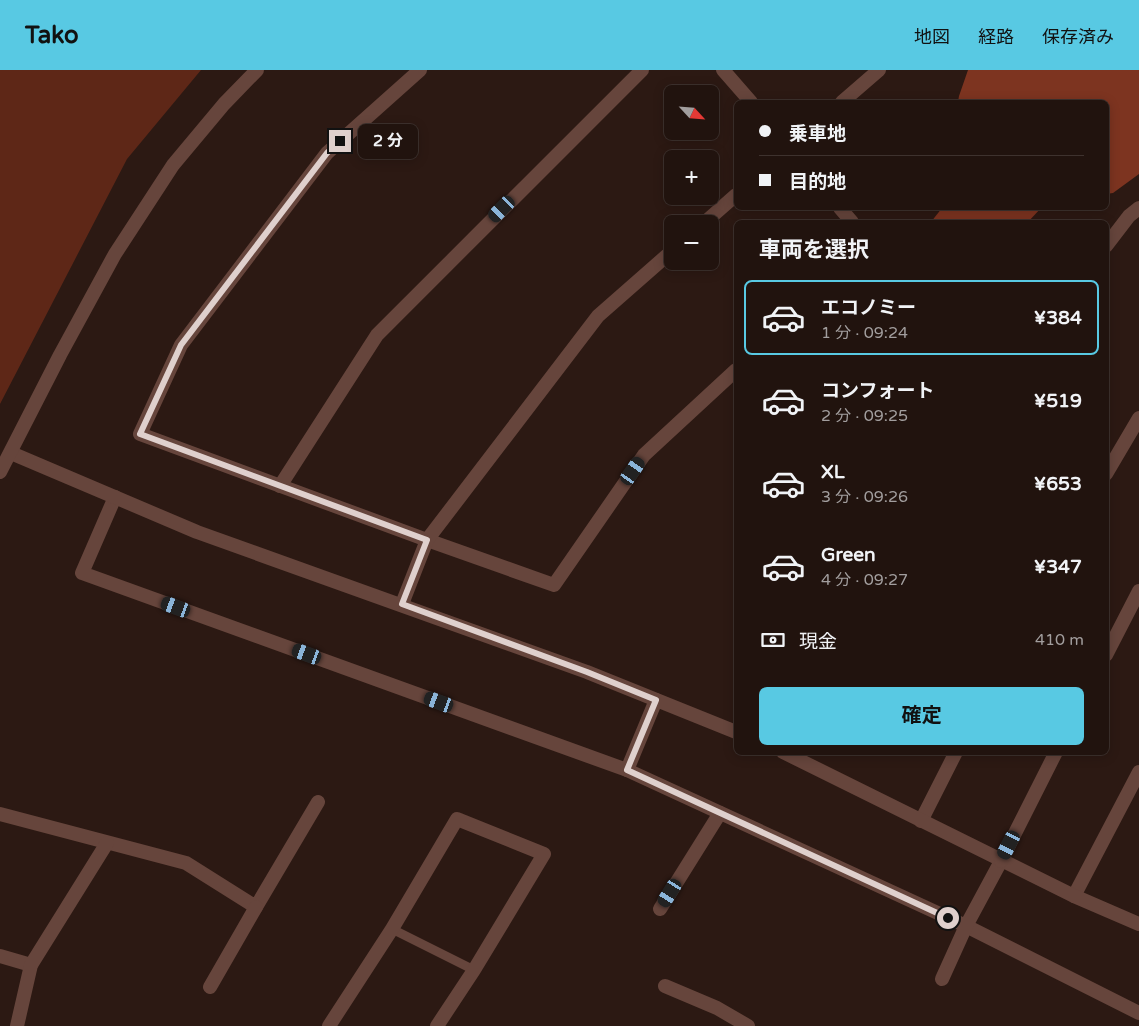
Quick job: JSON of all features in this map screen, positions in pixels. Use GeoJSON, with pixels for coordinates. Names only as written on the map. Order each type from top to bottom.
{"type":"FeatureCollection","features":[{"type":"Feature","properties":{"kind":"street"},"geometry":{"type":"LineString","coordinates":[[0,472],[60,355],[115,254],[173,165],[224,104],[257,70]]}},
{"type":"Feature","properties":{"kind":"street"},"geometry":{"type":"LineString","coordinates":[[420,70],[321,160],[181,345],[140,434],[554,585],[644,455],[734,372]]}},
{"type":"Feature","properties":{"kind":"street"},"geometry":{"type":"LineString","coordinates":[[280,486],[377,335],[642,70]]}},
{"type":"Feature","properties":{"kind":"street"},"geometry":{"type":"LineString","coordinates":[[723,70],[749,100]]}},
{"type":"Feature","properties":{"kind":"street"},"geometry":{"type":"LineString","coordinates":[[844,100],[879,70]]}},
{"type":"Feature","properties":{"kind":"street"},"geometry":{"type":"LineString","coordinates":[[713,215],[734,197]]}},
{"type":"Feature","properties":{"kind":"street"},"geometry":{"type":"LineString","coordinates":[[1109,242],[1129,216],[1139,208]]}},
{"type":"Feature","properties":{"kind":"street"},"geometry":{"type":"LineString","coordinates":[[842,210],[850,220]]}},
{"type":"Feature","properties":{"kind":"street"},"geometry":{"type":"LineString","coordinates":[[402,604],[427,540],[598,316],[664,258]]}},
{"type":"Feature","properties":{"kind":"street"},"geometry":{"type":"LineString","coordinates":[[1109,469],[1139,418]]}},
{"type":"Feature","properties":{"kind":"street"},"geometry":{"type":"LineString","coordinates":[[11,453],[197,532],[587,672],[734,731]]}},
{"type":"Feature","properties":{"kind":"street"},"geometry":{"type":"LineString","coordinates":[[115,497],[82,573],[627,770],[966,926],[1139,1013]]}},
{"type":"Feature","properties":{"kind":"street"},"geometry":{"type":"LineString","coordinates":[[1109,649],[1139,591]]}},
{"type":"Feature","properties":{"kind":"street"},"geometry":{"type":"LineString","coordinates":[[627,770],[656,700]]}},
{"type":"Feature","properties":{"kind":"street"},"geometry":{"type":"LineString","coordinates":[[788,755],[1001,861],[1074,896],[1139,924]]}},
{"type":"Feature","properties":{"kind":"street"},"geometry":{"type":"LineString","coordinates":[[921,821],[954,755]]}},
{"type":"Feature","properties":{"kind":"street"},"geometry":{"type":"LineString","coordinates":[[942,979],[966,926],[1054,755]]}},
{"type":"Feature","properties":{"kind":"street"},"geometry":{"type":"LineString","coordinates":[[1074,896],[1139,772]]}},
{"type":"Feature","properties":{"kind":"street"},"geometry":{"type":"LineString","coordinates":[[210,987],[318,802]]}},
{"type":"Feature","properties":{"kind":"street"},"geometry":{"type":"LineString","coordinates":[[660,909],[720,813]]}},
{"type":"Feature","properties":{"kind":"street"},"geometry":{"type":"LineString","coordinates":[[0,814],[186,863],[256,907]]}},
{"type":"Feature","properties":{"kind":"street"},"geometry":{"type":"LineString","coordinates":[[329,1026],[392,928],[457,819],[544,854],[474,970],[437,1026]]}},
{"type":"Feature","properties":{"kind":"street"},"geometry":{"type":"LineString","coordinates":[[17,1026],[31,965],[107,842]]}},
{"type":"Feature","properties":{"kind":"street"},"geometry":{"type":"LineString","coordinates":[[0,956],[31,965]]}},
{"type":"Feature","properties":{"kind":"street"},"geometry":{"type":"LineString","coordinates":[[665,986],[717,1008],[748,1026]]}},
{"type":"Feature","properties":{"kind":"lane"},"geometry":{"type":"LineString","coordinates":[[392,928],[474,970]]}},
{"type":"Feature","properties":{"kind":"shaded area"},"geometry":{"type":"Polygon","coordinates":[[[0,70],[201,70],[127,159],[0,404],[0,70]]]}},
{"type":"Feature","properties":{"kind":"shaded area"},"geometry":{"type":"Polygon","coordinates":[[[968,70],[1139,70],[1139,174],[1113,193],[1109,194],[1109,100],[958,100],[968,70]]]}},
{"type":"Feature","properties":{"kind":"shaded area"},"geometry":{"type":"Polygon","coordinates":[[[940,210],[1039,210],[1030,220],[933,220],[940,210]]]}},
{"type":"Feature","properties":{"kind":"route"},"geometry":{"type":"LineString","coordinates":[[340,141],[327,153],[181,345],[140,434],[427,540],[402,604],[587,672],[656,700],[627,770],[948,918]]}}]}
